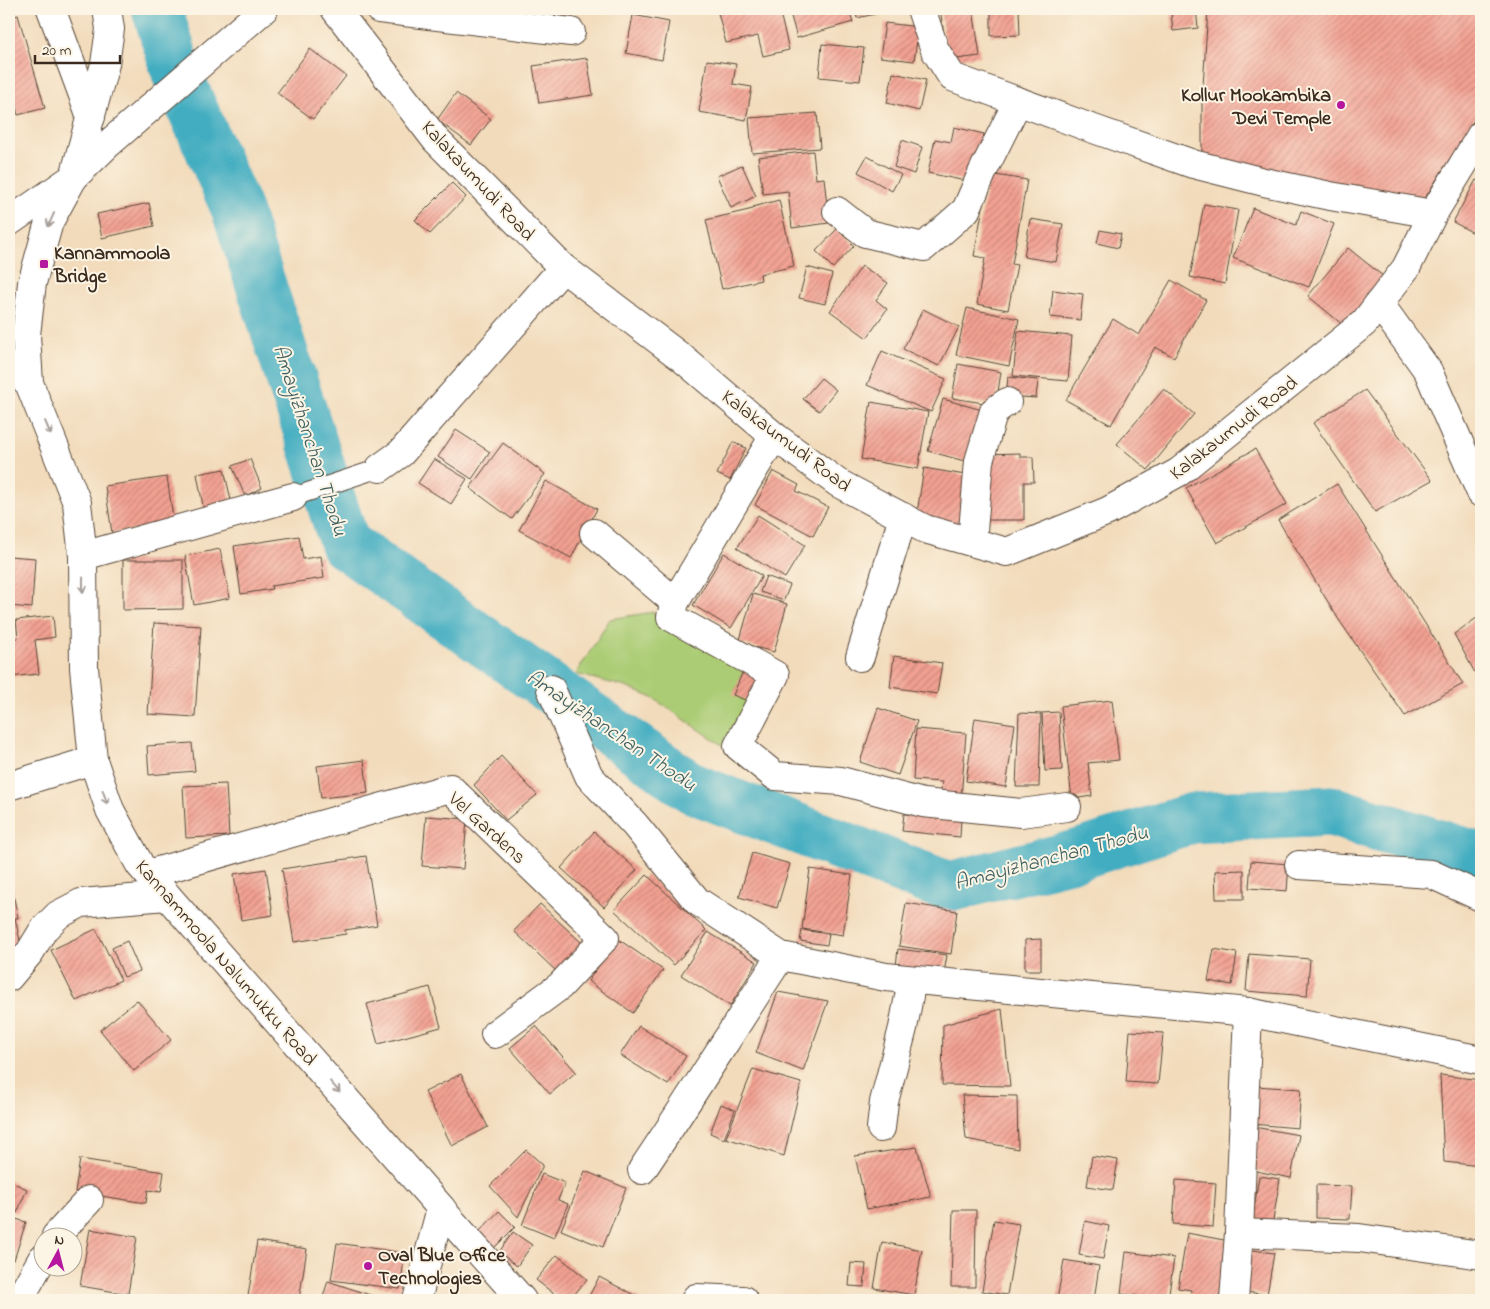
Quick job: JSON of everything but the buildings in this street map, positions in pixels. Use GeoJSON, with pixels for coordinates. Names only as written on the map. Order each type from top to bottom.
{"type":"FeatureCollection","features":[{"type":"Feature","properties":{"kind":"street"},"geometry":{"type":"LineString","coordinates":[[51,9],[91,117]]}},
{"type":"Feature","properties":{"kind":"street"},"geometry":{"type":"LineString","coordinates":[[74,177],[105,64],[110,28],[107,9]]}},
{"type":"Feature","properties":{"kind":"street","name":"Kalakaumudi Road"},"geometry":{"type":"LineString","coordinates":[[335,9],[436,140],[563,268],[682,358],[774,436],[838,482],[925,529],[1007,552],[1108,511],[1179,472],[1364,323],[1406,268],[1433,214],[1480,138]]}},
{"type":"Feature","properties":{"kind":"street"},"geometry":{"type":"LineString","coordinates":[[379,9],[570,32]]}},
{"type":"Feature","properties":{"kind":"street"},"geometry":{"type":"LineString","coordinates":[[920,9],[935,50],[952,77],[1194,164],[1330,196],[1433,214]]}},
{"type":"Feature","properties":{"kind":"street"},"geometry":{"type":"LineString","coordinates":[[9,222],[74,177],[107,145],[261,13]]}},
{"type":"Feature","properties":{"kind":"street"},"geometry":{"type":"LineString","coordinates":[[838,211],[864,233],[924,246],[966,210],[1018,101]]}},
{"type":"Feature","properties":{"kind":"street","name":"Kannammoola Nalumukku Road"},"geometry":{"type":"LineString","coordinates":[[74,177],[49,222],[32,284],[19,374],[77,503],[83,556],[84,668],[93,760],[110,810],[140,865],[522,1300]]}},
{"type":"Feature","properties":{"kind":"street"},"geometry":{"type":"LineString","coordinates":[[380,468],[401,453],[563,268]]}},
{"type":"Feature","properties":{"kind":"street"},"geometry":{"type":"LineString","coordinates":[[1379,303],[1428,370],[1481,493]]}},
{"type":"Feature","properties":{"kind":"street"},"geometry":{"type":"LineString","coordinates":[[972,542],[979,461],[994,411],[1007,402]]}},
{"type":"Feature","properties":{"kind":"street"},"geometry":{"type":"LineString","coordinates":[[774,436],[675,602],[672,617],[775,675],[738,746],[775,776],[841,781],[923,803],[1021,813],[1067,806]]}},
{"type":"Feature","properties":{"kind":"street"},"geometry":{"type":"LineString","coordinates":[[83,556],[293,497]]}},
{"type":"Feature","properties":{"kind":"street"},"geometry":{"type":"LineString","coordinates":[[860,657],[903,517]]}},
{"type":"Feature","properties":{"kind":"street"},"geometry":{"type":"LineString","coordinates":[[594,533],[675,602]]}},
{"type":"Feature","properties":{"kind":"street"},"geometry":{"type":"LineString","coordinates":[[551,689],[589,776],[635,825],[697,901],[781,956],[886,977],[1248,1012],[1481,1060]]}},
{"type":"Feature","properties":{"kind":"street"},"geometry":{"type":"LineString","coordinates":[[9,786],[93,760]]}},
{"type":"Feature","properties":{"kind":"street","name":"Vel Gardens"},"geometry":{"type":"LineString","coordinates":[[148,874],[450,788],[605,938],[560,986],[495,1034]]}},
{"type":"Feature","properties":{"kind":"street"},"geometry":{"type":"LineString","coordinates":[[1300,866],[1431,874],[1481,897]]}},
{"type":"Feature","properties":{"kind":"street"},"geometry":{"type":"LineString","coordinates":[[9,977],[30,952],[44,929],[58,916],[81,903],[167,896]]}},
{"type":"Feature","properties":{"kind":"street"},"geometry":{"type":"LineString","coordinates":[[642,1170],[781,956]]}},
{"type":"Feature","properties":{"kind":"street"},"geometry":{"type":"LineString","coordinates":[[881,1128],[884,1102],[903,1028],[912,980]]}},
{"type":"Feature","properties":{"kind":"street"},"geometry":{"type":"LineString","coordinates":[[1234,1300],[1239,1233],[1248,1012]]}},
{"type":"Feature","properties":{"kind":"street"},"geometry":{"type":"LineString","coordinates":[[65,1226],[89,1200]]}},
{"type":"Feature","properties":{"kind":"street"},"geometry":{"type":"LineString","coordinates":[[417,1300],[441,1208]]}},
{"type":"Feature","properties":{"kind":"street"},"geometry":{"type":"LineString","coordinates":[[1239,1233],[1359,1238],[1481,1255]]}},
{"type":"Feature","properties":{"kind":"street"},"geometry":{"type":"LineString","coordinates":[[19,1300],[32,1276]]}},
{"type":"Feature","properties":{"kind":"street"},"geometry":{"type":"LineString","coordinates":[[696,1298],[743,1300]]}},
{"type":"Feature","properties":{"kind":"lane"},"geometry":{"type":"LineString","coordinates":[[293,497],[380,468]]}},
{"type":"Feature","properties":{"kind":"green space"},"geometry":{"type":"Polygon","coordinates":[[[653,612],[763,675],[722,745],[653,698],[626,687],[576,674],[610,619],[653,612]]]}},
{"type":"Feature","properties":{"kind":"waterway","name":"Amayizhanchan Thodu"},"geometry":{"type":"LineString","coordinates":[[157,9],[178,76],[236,208],[345,544],[692,788],[949,887],[1077,855],[1193,818],[1331,811],[1481,858]]}},
{"type":"Feature","properties":{"kind":"place","name":"Kollur Mookambika Devi Temple"},"geometry":{"type":"Point","coordinates":[1341,105]}},
{"type":"Feature","properties":{"kind":"place","name":"Kannammoola Bridge"},"geometry":{"type":"Point","coordinates":[44,264]}},
{"type":"Feature","properties":{"kind":"place","name":"Oval Blue Office Technologies"},"geometry":{"type":"Point","coordinates":[368,1266]}}]}
